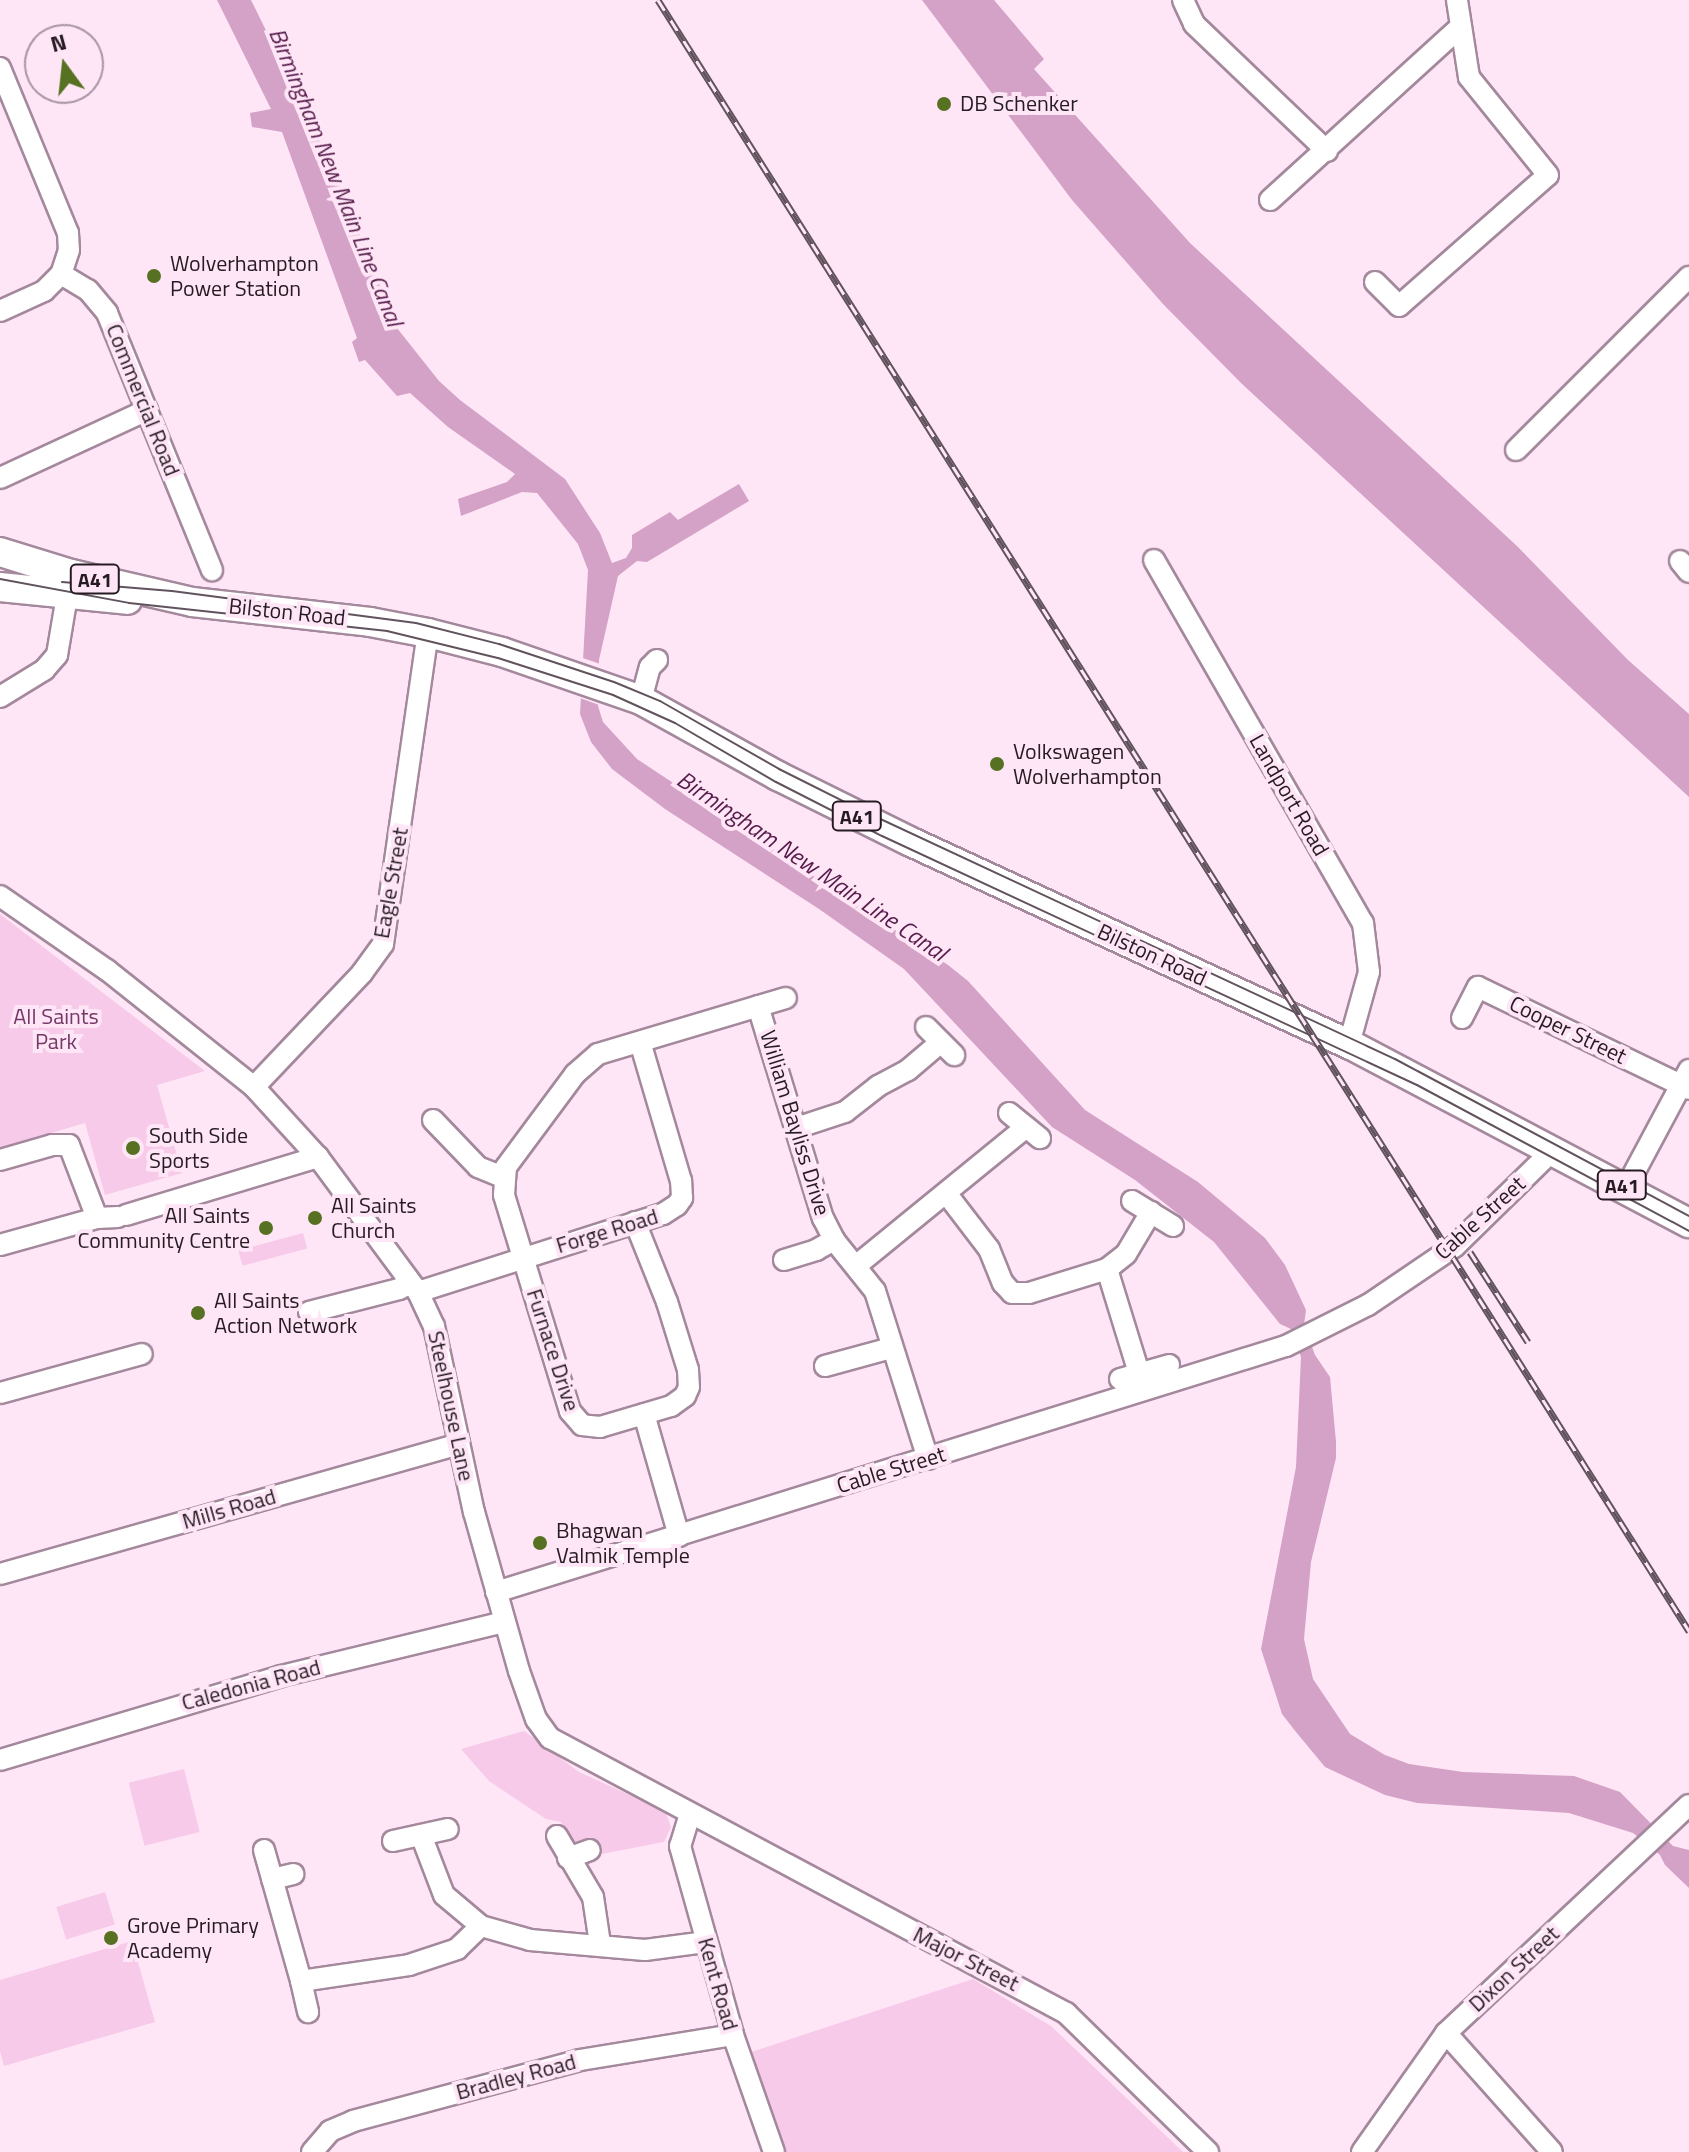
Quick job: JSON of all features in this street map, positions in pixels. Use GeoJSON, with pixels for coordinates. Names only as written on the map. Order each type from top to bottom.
{"type":"FeatureCollection","features":[{"type":"Feature","properties":{"kind":"highway","name":"Bilston Road"},"geometry":{"type":"LineString","coordinates":[[0,552],[71,574],[192,602],[370,622],[428,633],[574,676],[641,700],[778,776],[909,841],[1349,1044],[1689,1223]]}},
{"type":"Feature","properties":{"kind":"highway","name":"A41"},"geometry":{"type":"LineString","coordinates":[[0,587],[101,599],[192,602]]}},
{"type":"Feature","properties":{"kind":"street"},"geometry":{"type":"LineString","coordinates":[[1183,0],[1194,24],[1327,151]]}},
{"type":"Feature","properties":{"kind":"street"},"geometry":{"type":"LineString","coordinates":[[1375,282],[1399,306],[1548,175],[1469,77],[1457,0]]}},
{"type":"Feature","properties":{"kind":"street"},"geometry":{"type":"LineString","coordinates":[[1270,200],[1461,26]]}},
{"type":"Feature","properties":{"kind":"street"},"geometry":{"type":"LineString","coordinates":[[0,68],[68,233],[69,250],[61,274],[44,291],[0,311]]}},
{"type":"Feature","properties":{"kind":"street","name":"Commercial Road"},"geometry":{"type":"LineString","coordinates":[[61,274],[88,290],[107,313],[212,570]]}},
{"type":"Feature","properties":{"kind":"street"},"geometry":{"type":"LineString","coordinates":[[1516,450],[1689,277]]}},
{"type":"Feature","properties":{"kind":"street"},"geometry":{"type":"LineString","coordinates":[[0,478],[147,410]]}},
{"type":"Feature","properties":{"kind":"street","name":"Landport Road"},"geometry":{"type":"LineString","coordinates":[[1154,560],[1363,923],[1369,972],[1349,1044]]}},
{"type":"Feature","properties":{"kind":"street"},"geometry":{"type":"LineString","coordinates":[[0,697],[44,670],[57,655],[67,596]]}},
{"type":"Feature","properties":{"kind":"street","name":"Eagle Street"},"geometry":{"type":"LineString","coordinates":[[254,1087],[362,973],[383,944],[428,633]]}},
{"type":"Feature","properties":{"kind":"street"},"geometry":{"type":"LineString","coordinates":[[641,700],[650,667],[657,660]]}},
{"type":"Feature","properties":{"kind":"street","name":"Steelhouse Lane"},"geometry":{"type":"LineString","coordinates":[[0,896],[107,970],[254,1087],[318,1157],[415,1287],[434,1326],[459,1444],[496,1592],[528,1700],[541,1728],[550,1738],[690,1814]]}},
{"type":"Feature","properties":{"kind":"street","name":"Cooper Street"},"geometry":{"type":"LineString","coordinates":[[1462,1018],[1478,987],[1687,1081]]}},
{"type":"Feature","properties":{"kind":"street","name":"William Bayliss Drive"},"geometry":{"type":"LineString","coordinates":[[503,1177],[512,1157],[587,1061],[786,998]]}},
{"type":"Feature","properties":{"kind":"street","name":"William Bayliss Drive"},"geometry":{"type":"LineString","coordinates":[[758,1006],[834,1240],[875,1291],[928,1459]]}},
{"type":"Feature","properties":{"kind":"street"},"geometry":{"type":"LineString","coordinates":[[796,1128],[845,1112],[878,1086],[908,1070],[940,1041]]}},
{"type":"Feature","properties":{"kind":"street","name":"Forge Road"},"geometry":{"type":"LineString","coordinates":[[309,1312],[523,1257],[671,1211],[682,1198],[682,1191],[640,1042]]}},
{"type":"Feature","properties":{"kind":"street"},"geometry":{"type":"LineString","coordinates":[[1626,1188],[1687,1081]]}},
{"type":"Feature","properties":{"kind":"street"},"geometry":{"type":"LineString","coordinates":[[857,1265],[946,1193],[1033,1133],[1009,1113]]}},
{"type":"Feature","properties":{"kind":"street"},"geometry":{"type":"LineString","coordinates":[[433,1120],[478,1167],[503,1177],[504,1195],[523,1257]]}},
{"type":"Feature","properties":{"kind":"street"},"geometry":{"type":"LineString","coordinates":[[0,1160],[52,1145],[69,1145],[114,1217]]}},
{"type":"Feature","properties":{"kind":"street","name":"Cable Street"},"geometry":{"type":"LineString","coordinates":[[496,1592],[1286,1346],[1322,1331],[1455,1246],[1553,1150]]}},
{"type":"Feature","properties":{"kind":"street"},"geometry":{"type":"LineString","coordinates":[[0,1245],[114,1217],[318,1157]]}},
{"type":"Feature","properties":{"kind":"street"},"geometry":{"type":"LineString","coordinates":[[946,1193],[989,1249],[1003,1283],[1012,1293],[1029,1293],[1107,1269],[1126,1254],[1151,1212]]}},
{"type":"Feature","properties":{"kind":"street"},"geometry":{"type":"LineString","coordinates":[[1132,1201],[1173,1226]]}},
{"type":"Feature","properties":{"kind":"street","name":"Furnace Drive"},"geometry":{"type":"LineString","coordinates":[[523,1257],[576,1420],[582,1425],[600,1427],[644,1414],[678,1403],[685,1396],[689,1379],[667,1302],[635,1222]]}},
{"type":"Feature","properties":{"kind":"street","name":"William Bayliss Drive"},"geometry":{"type":"LineString","coordinates":[[784,1260],[816,1250],[834,1240]]}},
{"type":"Feature","properties":{"kind":"street"},"geometry":{"type":"LineString","coordinates":[[1107,1269],[1130,1376],[1169,1365]]}},
{"type":"Feature","properties":{"kind":"street"},"geometry":{"type":"LineString","coordinates":[[825,1366],[891,1348]]}},
{"type":"Feature","properties":{"kind":"street"},"geometry":{"type":"LineString","coordinates":[[0,1393],[142,1354]]}},
{"type":"Feature","properties":{"kind":"street"},"geometry":{"type":"LineString","coordinates":[[644,1414],[679,1536]]}},
{"type":"Feature","properties":{"kind":"street","name":"Mills Road"},"geometry":{"type":"LineString","coordinates":[[0,1574],[459,1444]]}},
{"type":"Feature","properties":{"kind":"street","name":"Caledonia Road"},"geometry":{"type":"LineString","coordinates":[[0,1760],[281,1676],[504,1622]]}},
{"type":"Feature","properties":{"kind":"street","name":"Dixon Street"},"geometry":{"type":"LineString","coordinates":[[1362,2152],[1446,2033],[1689,1805]]}},
{"type":"Feature","properties":{"kind":"street","name":"Kent Road"},"geometry":{"type":"LineString","coordinates":[[690,1814],[680,1846],[733,2035],[774,2152]]}},
{"type":"Feature","properties":{"kind":"street","name":"Major Street"},"geometry":{"type":"LineString","coordinates":[[690,1814],[1066,2013],[1208,2152]]}},
{"type":"Feature","properties":{"kind":"street"},"geometry":{"type":"LineString","coordinates":[[393,1841],[448,1829]]}},
{"type":"Feature","properties":{"kind":"street"},"geometry":{"type":"LineString","coordinates":[[421,1835],[444,1895],[481,1926],[530,1940],[645,1950],[706,1942]]}},
{"type":"Feature","properties":{"kind":"street"},"geometry":{"type":"LineString","coordinates":[[557,1836],[593,1897],[600,1944]]}},
{"type":"Feature","properties":{"kind":"street"},"geometry":{"type":"LineString","coordinates":[[264,1850],[308,2012]]}},
{"type":"Feature","properties":{"kind":"street"},"geometry":{"type":"LineString","coordinates":[[568,1858],[590,1850]]}},
{"type":"Feature","properties":{"kind":"street"},"geometry":{"type":"LineString","coordinates":[[272,1879],[293,1874]]}},
{"type":"Feature","properties":{"kind":"street"},"geometry":{"type":"LineString","coordinates":[[301,1981],[409,1965],[457,1949],[481,1926]]}},
{"type":"Feature","properties":{"kind":"street"},"geometry":{"type":"LineString","coordinates":[[1446,2033],[1552,2152]]}},
{"type":"Feature","properties":{"kind":"street","name":"Bradley Road"},"geometry":{"type":"LineString","coordinates":[[312,2152],[330,2131],[353,2121],[580,2060],[733,2035]]}},
{"type":"Feature","properties":{"kind":"green space","name":"All Saints Park"},"geometry":{"type":"Polygon","coordinates":[[[0,914],[205,1071],[157,1085],[182,1173],[105,1195],[85,1123],[0,1148],[0,914]]]}},
{"type":"Feature","properties":{"kind":"green space"},"geometry":{"type":"Polygon","coordinates":[[[303,1233],[307,1248],[242,1266],[238,1250],[303,1233]]]}},
{"type":"Feature","properties":{"kind":"green space"},"geometry":{"type":"Polygon","coordinates":[[[524,1731],[579,1772],[665,1811],[671,1827],[664,1842],[596,1855],[590,1842],[572,1845],[561,1822],[546,1819],[489,1781],[461,1749],[524,1731]]]}},
{"type":"Feature","properties":{"kind":"green space"},"geometry":{"type":"Polygon","coordinates":[[[184,1769],[200,1832],[144,1846],[129,1783],[184,1769]]]}},
{"type":"Feature","properties":{"kind":"green space"},"geometry":{"type":"Polygon","coordinates":[[[105,1892],[115,1925],[66,1939],[56,1907],[105,1892]]]}},
{"type":"Feature","properties":{"kind":"green space"},"geometry":{"type":"Polygon","coordinates":[[[132,1941],[155,2022],[4,2066],[0,2051],[0,1980],[132,1941]]]}},
{"type":"Feature","properties":{"kind":"green space"},"geometry":{"type":"Polygon","coordinates":[[[973,1979],[1051,2026],[1183,2152],[782,2152],[751,2052],[973,1979]]]}},
{"type":"Feature","properties":{"kind":"shaded area"},"geometry":{"type":"Polygon","coordinates":[[[217,0],[251,0],[333,167],[397,328],[439,381],[460,400],[565,479],[600,533],[612,563],[626,558],[632,548],[632,535],[670,512],[678,520],[739,484],[749,501],[647,562],[637,561],[618,576],[599,660],[598,706],[603,722],[637,759],[948,965],[968,981],[1085,1110],[1198,1182],[1265,1238],[1285,1265],[1306,1310],[1304,1325],[1315,1355],[1330,1377],[1336,1442],[1336,1458],[1311,1562],[1304,1639],[1313,1679],[1350,1734],[1385,1755],[1409,1764],[1463,1772],[1574,1776],[1620,1792],[1673,1846],[1689,1850],[1689,1888],[1665,1865],[1660,1855],[1633,1833],[1569,1813],[1417,1803],[1385,1795],[1325,1767],[1296,1732],[1282,1714],[1261,1649],[1296,1467],[1301,1357],[1291,1329],[1280,1324],[1214,1242],[1135,1180],[1052,1127],[904,969],[819,909],[665,809],[612,769],[591,742],[580,714],[588,570],[578,544],[537,493],[522,492],[461,516],[458,499],[507,482],[515,474],[448,427],[410,393],[397,396],[365,360],[359,362],[352,342],[357,338],[282,132],[252,127],[250,113],[271,109],[217,0]]]}},
{"type":"Feature","properties":{"kind":"shaded area"},"geometry":{"type":"Polygon","coordinates":[[[922,0],[994,0],[1044,59],[1034,69],[1190,243],[1518,547],[1628,660],[1689,714],[1689,797],[1241,383],[1163,304],[1072,200],[922,0]]]}},
{"type":"Feature","properties":{"kind":"pier"},"geometry":{"type":"Polygon","coordinates":[[[580,657],[603,665],[602,706],[577,697],[580,657]]]}},
{"type":"Feature","properties":{"kind":"tram line"},"geometry":{"type":"LineString","coordinates":[[0,579],[129,603],[387,631],[498,658],[613,695],[675,723],[776,782],[882,836],[1417,1085],[1689,1231]]}},
{"type":"Feature","properties":{"kind":"tram line"},"geometry":{"type":"LineString","coordinates":[[62,582],[172,591],[416,623],[499,644],[614,682],[660,701],[779,769],[859,809],[1395,1059],[1689,1216]]}},
{"type":"Feature","properties":{"kind":"railway"},"geometry":{"type":"LineString","coordinates":[[658,0],[1689,1631]]}},
{"type":"Feature","properties":{"kind":"railway"},"geometry":{"type":"LineString","coordinates":[[1470,1252],[1528,1342]]}},
{"type":"Feature","properties":{"kind":"place","name":"DB Schenker"},"geometry":{"type":"Point","coordinates":[944,104]}},
{"type":"Feature","properties":{"kind":"place","name":"Wolverhampton Power Station"},"geometry":{"type":"Point","coordinates":[154,276]}},
{"type":"Feature","properties":{"kind":"place","name":"Volkswagen Wolverhampton"},"geometry":{"type":"Point","coordinates":[997,764]}},
{"type":"Feature","properties":{"kind":"place","name":"South Side Sports"},"geometry":{"type":"Point","coordinates":[133,1148]}},
{"type":"Feature","properties":{"kind":"place","name":"All Saints Church"},"geometry":{"type":"Point","coordinates":[315,1218]}},
{"type":"Feature","properties":{"kind":"place","name":"All Saints Community Centre"},"geometry":{"type":"Point","coordinates":[266,1228]}},
{"type":"Feature","properties":{"kind":"place","name":"All Saints Action Network"},"geometry":{"type":"Point","coordinates":[198,1313]}},
{"type":"Feature","properties":{"kind":"place","name":"Bhagwan Valmik Temple"},"geometry":{"type":"Point","coordinates":[540,1543]}},
{"type":"Feature","properties":{"kind":"place","name":"Grove Primary Academy"},"geometry":{"type":"Point","coordinates":[111,1938]}},
{"type":"Feature","properties":{"kind":"water label","name":"Birmingham New Main Line Canal"},"geometry":{"type":"Point","coordinates":[336,177]}},
{"type":"Feature","properties":{"kind":"water label","name":"Birmingham New Main Line Canal"},"geometry":{"type":"Point","coordinates":[812,866]}}]}
